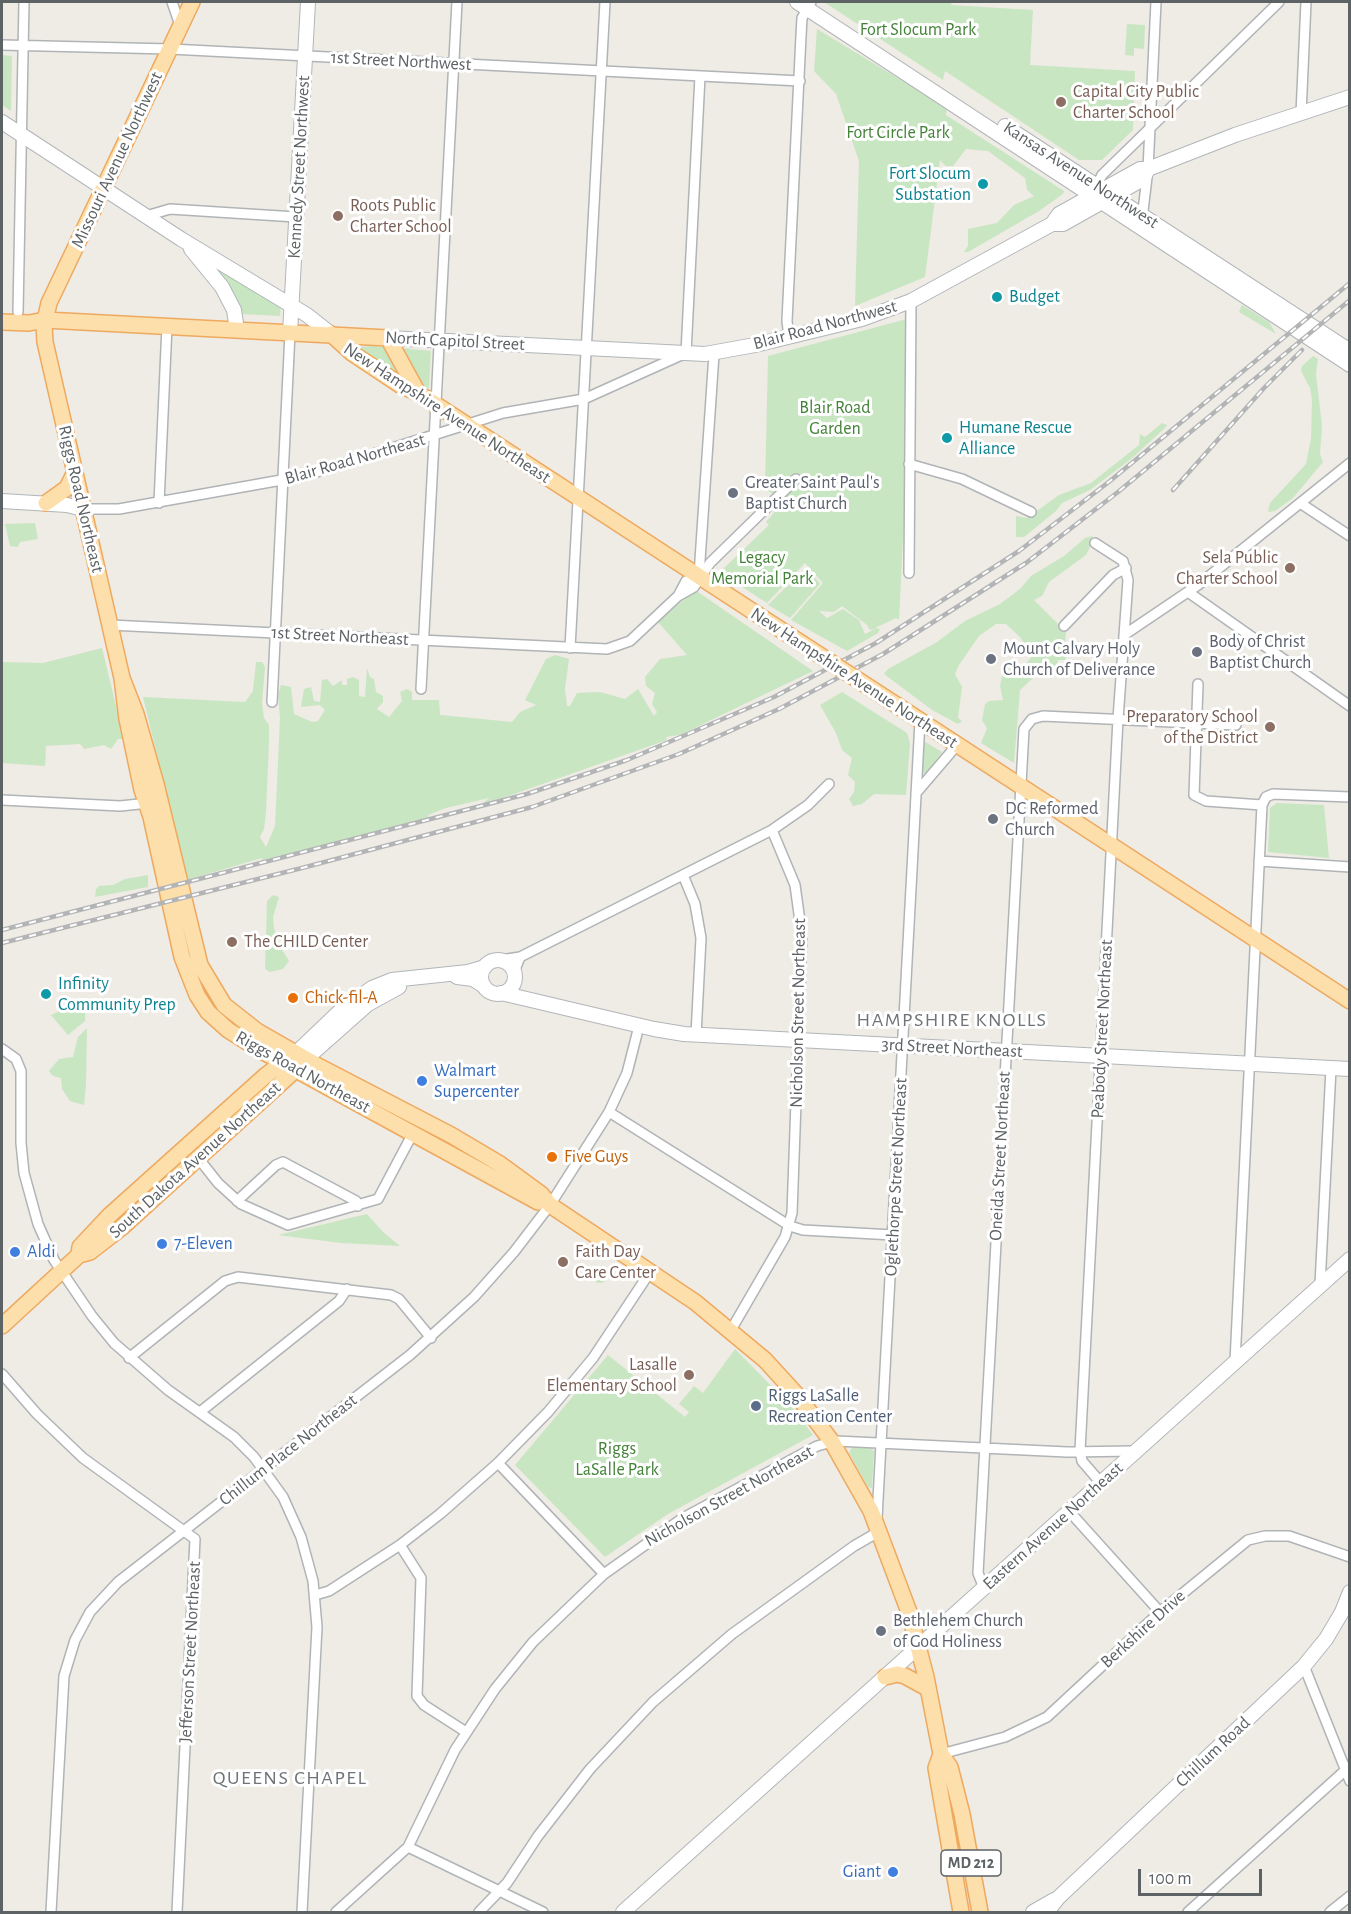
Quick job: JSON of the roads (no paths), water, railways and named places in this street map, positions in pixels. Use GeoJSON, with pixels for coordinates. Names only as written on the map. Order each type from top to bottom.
{"type":"FeatureCollection","features":[{"type":"Feature","properties":{"kind":"main road","name":"Missouri Avenue Northwest"},"geometry":{"type":"LineString","coordinates":[[45,320],[49,303],[192,2]]}},
{"type":"Feature","properties":{"kind":"main road"},"geometry":{"type":"LineString","coordinates":[[2,311],[31,313],[45,320]]}},
{"type":"Feature","properties":{"kind":"main road"},"geometry":{"type":"LineString","coordinates":[[2,322],[29,323],[45,320]]}},
{"type":"Feature","properties":{"kind":"main road","name":"North Capitol Street"},"geometry":{"type":"LineString","coordinates":[[45,320],[388,338]]}},
{"type":"Feature","properties":{"kind":"main road","name":"Riggs Road Northeast"},"geometry":{"type":"LineString","coordinates":[[45,320],[45,342],[122,678],[127,719],[153,802],[182,957],[197,995],[208,1012],[228,1030],[296,1060],[500,1164],[541,1194],[550,1205]]}},
{"type":"Feature","properties":{"kind":"main road","name":"New Hampshire Avenue Northeast"},"geometry":{"type":"LineString","coordinates":[[331,334],[352,353],[400,385],[418,393],[699,575],[1350,1001]]}},
{"type":"Feature","properties":{"kind":"main road"},"geometry":{"type":"LineString","coordinates":[[388,338],[418,393]]}},
{"type":"Feature","properties":{"kind":"main road"},"geometry":{"type":"LineString","coordinates":[[46,503],[67,488],[75,472]]}},
{"type":"Feature","properties":{"kind":"main road","name":"Riggs Road Northeast"},"geometry":{"type":"LineString","coordinates":[[296,1060],[413,1133],[537,1201],[550,1205],[731,1330],[781,1377],[832,1442],[862,1491],[878,1528],[918,1647]]}},
{"type":"Feature","properties":{"kind":"main road","name":"South Dakota Avenue Northeast"},"geometry":{"type":"LineString","coordinates":[[78,1255],[90,1252],[121,1228],[199,1159],[296,1060]]}},
{"type":"Feature","properties":{"kind":"main road","name":"South Dakota Avenue Northeast"},"geometry":{"type":"LineString","coordinates":[[2,1326],[78,1255],[80,1247],[110,1215],[296,1060]]}},
{"type":"Feature","properties":{"kind":"main road","name":"MD 212"},"geometry":{"type":"LineString","coordinates":[[918,1647],[941,1754],[950,1767],[962,1814],[980,1910]]}},
{"type":"Feature","properties":{"kind":"main road"},"geometry":{"type":"LineString","coordinates":[[885,1677],[897,1674],[905,1676],[927,1688]]}},
{"type":"Feature","properties":{"kind":"main road","name":"MD 212"},"geometry":{"type":"LineString","coordinates":[[941,1754],[936,1768],[962,1912]]}},
{"type":"Feature","properties":{"kind":"street"},"geometry":{"type":"LineString","coordinates":[[18,312],[24,2]]}},
{"type":"Feature","properties":{"kind":"street"},"geometry":{"type":"LineString","coordinates":[[172,2],[180,25]]}},
{"type":"Feature","properties":{"kind":"street","name":"Kennedy Street Northwest"},"geometry":{"type":"LineString","coordinates":[[290,333],[308,2]]}},
{"type":"Feature","properties":{"kind":"street"},"geometry":{"type":"LineString","coordinates":[[421,689],[457,2]]}},
{"type":"Feature","properties":{"kind":"street"},"geometry":{"type":"LineString","coordinates":[[605,2],[570,648],[604,650],[622,646],[678,596],[686,581],[699,575],[796,479]]}},
{"type":"Feature","properties":{"kind":"street"},"geometry":{"type":"LineString","coordinates":[[1142,221],[1148,169],[1156,2]]}},
{"type":"Feature","properties":{"kind":"street"},"geometry":{"type":"LineString","coordinates":[[1101,193],[1102,175],[1279,2]]}},
{"type":"Feature","properties":{"kind":"street"},"geometry":{"type":"LineString","coordinates":[[1301,114],[1306,2]]}},
{"type":"Feature","properties":{"kind":"street"},"geometry":{"type":"LineString","coordinates":[[789,337],[787,321],[802,18],[807,3]]}},
{"type":"Feature","properties":{"kind":"street","name":"Kansas Avenue Northwest"},"geometry":{"type":"LineString","coordinates":[[807,3],[1101,193],[1308,338],[1350,364]]}},
{"type":"Feature","properties":{"kind":"street","name":"1st Street Northwest"},"geometry":{"type":"LineString","coordinates":[[2,45],[170,49],[800,81]]}},
{"type":"Feature","properties":{"kind":"street"},"geometry":{"type":"LineString","coordinates":[[686,353],[700,76]]}},
{"type":"Feature","properties":{"kind":"street","name":"Blair Road Northwest"},"geometry":{"type":"LineString","coordinates":[[686,353],[714,354],[789,337],[862,319],[912,300],[1052,224],[1059,214],[1101,193],[1143,178],[1148,169],[1224,139],[1350,97]]}},
{"type":"Feature","properties":{"kind":"street"},"geometry":{"type":"LineString","coordinates":[[2,122],[182,239],[292,305],[331,334]]}},
{"type":"Feature","properties":{"kind":"street"},"geometry":{"type":"LineString","coordinates":[[146,216],[170,209],[296,217]]}},
{"type":"Feature","properties":{"kind":"street","name":"Kansas Avenue Northwest"},"geometry":{"type":"LineString","coordinates":[[1142,221],[1350,351]]}},
{"type":"Feature","properties":{"kind":"street"},"geometry":{"type":"LineString","coordinates":[[182,239],[222,288],[234,310],[237,330]]}},
{"type":"Feature","properties":{"kind":"street"},"geometry":{"type":"LineString","coordinates":[[909,573],[912,300]]}},
{"type":"Feature","properties":{"kind":"street"},"geometry":{"type":"LineString","coordinates":[[159,502],[167,326]]}},
{"type":"Feature","properties":{"kind":"street"},"geometry":{"type":"LineString","coordinates":[[272,702],[290,333]]}},
{"type":"Feature","properties":{"kind":"street","name":"North Capitol Street"},"geometry":{"type":"LineString","coordinates":[[388,338],[686,353]]}},
{"type":"Feature","properties":{"kind":"street","name":"Blair Road Northeast"},"geometry":{"type":"LineString","coordinates":[[83,509],[97,511],[283,481],[518,410],[584,399],[686,353]]}},
{"type":"Feature","properties":{"kind":"street"},"geometry":{"type":"LineString","coordinates":[[699,575],[714,354]]}},
{"type":"Feature","properties":{"kind":"street"},"geometry":{"type":"LineString","coordinates":[[1124,635],[1188,592],[1350,463]]}},
{"type":"Feature","properties":{"kind":"street"},"geometry":{"type":"LineString","coordinates":[[909,465],[962,479],[1031,512]]}},
{"type":"Feature","properties":{"kind":"street"},"geometry":{"type":"LineString","coordinates":[[2,501],[46,503],[83,509]]}},
{"type":"Feature","properties":{"kind":"street"},"geometry":{"type":"LineString","coordinates":[[1300,503],[1350,536]]}},
{"type":"Feature","properties":{"kind":"street"},"geometry":{"type":"LineString","coordinates":[[1065,626],[1113,575],[1126,568],[1123,561],[1095,543]]}},
{"type":"Feature","properties":{"kind":"street","name":"Peabody Street Northeast"},"geometry":{"type":"LineString","coordinates":[[1080,1451],[1118,719],[1128,593],[1126,568]]}},
{"type":"Feature","properties":{"kind":"street"},"geometry":{"type":"LineString","coordinates":[[1188,592],[1350,706]]}},
{"type":"Feature","properties":{"kind":"street","name":"1st Street Northeast"},"geometry":{"type":"LineString","coordinates":[[110,625],[570,648]]}},
{"type":"Feature","properties":{"kind":"street"},"geometry":{"type":"LineString","coordinates":[[1198,684],[1194,795],[1206,801],[1262,805]]}},
{"type":"Feature","properties":{"kind":"street","name":"Oneida Street Northeast"},"geometry":{"type":"LineString","coordinates":[[984,1588],[978,1573],[1023,735],[1027,724],[1043,716],[1118,719]]}},
{"type":"Feature","properties":{"kind":"street"},"geometry":{"type":"LineString","coordinates":[[1118,719],[1236,725]]}},
{"type":"Feature","properties":{"kind":"street","name":"Oglethorpe Street Northeast"},"geometry":{"type":"LineString","coordinates":[[878,1528],[920,721]]}},
{"type":"Feature","properties":{"kind":"street"},"geometry":{"type":"LineString","coordinates":[[916,793],[957,745]]}},
{"type":"Feature","properties":{"kind":"street"},"geometry":{"type":"LineString","coordinates":[[296,1060],[340,1011],[372,988],[400,978],[468,972],[485,967],[492,961],[520,957],[772,830],[808,805],[829,784]]}},
{"type":"Feature","properties":{"kind":"street"},"geometry":{"type":"LineString","coordinates":[[1235,1362],[1262,805],[1266,797],[1273,794],[1350,797]]}},
{"type":"Feature","properties":{"kind":"street"},"geometry":{"type":"LineString","coordinates":[[2,800],[126,807],[153,802]]}},
{"type":"Feature","properties":{"kind":"street","name":"Nicholson Street Northeast"},"geometry":{"type":"LineString","coordinates":[[731,1330],[790,1226],[802,945],[801,914],[789,866],[772,830]]}},
{"type":"Feature","properties":{"kind":"street"},"geometry":{"type":"LineString","coordinates":[[1259,861],[1350,867]]}},
{"type":"Feature","properties":{"kind":"street"},"geometry":{"type":"LineString","coordinates":[[683,875],[695,904],[700,938],[696,1035]]}},
{"type":"Feature","properties":{"kind":"street"},"geometry":{"type":"LineString","coordinates":[[1236,927],[1256,914]]}},
{"type":"Feature","properties":{"kind":"street"},"geometry":{"type":"LineString","coordinates":[[296,1060],[368,1004],[394,988],[420,982],[463,977],[492,992],[501,993],[510,988],[520,957]]}},
{"type":"Feature","properties":{"kind":"street"},"geometry":{"type":"LineString","coordinates":[[501,960],[509,964],[522,996]]}},
{"type":"Feature","properties":{"kind":"street"},"geometry":{"type":"LineString","coordinates":[[484,986],[482,976],[485,967]]}},
{"type":"Feature","properties":{"kind":"street","name":"3rd Street Northeast"},"geometry":{"type":"LineString","coordinates":[[501,993],[522,996],[639,1026],[696,1035],[1350,1069]]}},
{"type":"Feature","properties":{"kind":"street","name":"Chillum Place Northeast"},"geometry":{"type":"LineString","coordinates":[[51,1912],[63,1685],[70,1653],[85,1620],[105,1594],[431,1338],[490,1280],[550,1205],[609,1112],[627,1073],[639,1026]]}},
{"type":"Feature","properties":{"kind":"street"},"geometry":{"type":"LineString","coordinates":[[2,1049],[16,1059],[21,1071],[21,1143],[24,1173],[41,1233],[62,1271],[94,1320],[129,1358],[168,1390],[234,1437],[264,1469],[283,1497],[297,1525],[310,1565],[317,1627],[302,1912]]}},
{"type":"Feature","properties":{"kind":"street"},"geometry":{"type":"LineString","coordinates":[[1320,1285],[1331,1068]]}},
{"type":"Feature","properties":{"kind":"street"},"geometry":{"type":"LineString","coordinates":[[609,1112],[790,1226],[804,1230],[893,1235]]}},
{"type":"Feature","properties":{"kind":"street"},"geometry":{"type":"LineString","coordinates":[[199,1159],[237,1201],[288,1225],[374,1202],[381,1196],[413,1133]]}},
{"type":"Feature","properties":{"kind":"street"},"geometry":{"type":"LineString","coordinates":[[237,1201],[276,1165],[283,1162],[357,1201],[358,1206]]}},
{"type":"Feature","properties":{"kind":"street","name":"Eastern Avenue Northeast"},"geometry":{"type":"LineString","coordinates":[[623,1912],[1350,1259]]}},
{"type":"Feature","properties":{"kind":"street"},"geometry":{"type":"LineString","coordinates":[[315,1595],[329,1591],[400,1545],[498,1463],[583,1370],[650,1272]]}},
{"type":"Feature","properties":{"kind":"street"},"geometry":{"type":"LineString","coordinates":[[129,1358],[229,1279],[243,1278],[394,1296],[431,1338]]}},
{"type":"Feature","properties":{"kind":"street"},"geometry":{"type":"LineString","coordinates":[[200,1412],[339,1301],[347,1289]]}},
{"type":"Feature","properties":{"kind":"street","name":"Jefferson Street Northeast"},"geometry":{"type":"LineString","coordinates":[[2,1374],[37,1414],[77,1452],[184,1532],[193,1536],[196,1542],[177,1912]]}},
{"type":"Feature","properties":{"kind":"street"},"geometry":{"type":"LineString","coordinates":[[832,1442],[1135,1451]]}},
{"type":"Feature","properties":{"kind":"street","name":"Nicholson Street Northeast"},"geometry":{"type":"LineString","coordinates":[[336,1912],[408,1847],[466,1732],[532,1642],[604,1574],[635,1549],[683,1518],[817,1446],[832,1442]]}},
{"type":"Feature","properties":{"kind":"street"},"geometry":{"type":"LineString","coordinates":[[1080,1451],[1082,1461],[1101,1483]]}},
{"type":"Feature","properties":{"kind":"street"},"geometry":{"type":"LineString","coordinates":[[498,1463],[604,1574]]}},
{"type":"Feature","properties":{"kind":"street"},"geometry":{"type":"LineString","coordinates":[[1069,1511],[1160,1612]]}},
{"type":"Feature","properties":{"kind":"street"},"geometry":{"type":"LineString","coordinates":[[479,1912],[500,1892],[568,1796],[653,1702],[741,1628],[878,1528]]}},
{"type":"Feature","properties":{"kind":"street","name":"Berkshire Drive"},"geometry":{"type":"LineString","coordinates":[[941,1754],[1005,1737],[1047,1717],[1160,1612],[1232,1552],[1258,1537],[1289,1536],[1350,1557]]}},
{"type":"Feature","properties":{"kind":"street"},"geometry":{"type":"LineString","coordinates":[[400,1545],[421,1578],[417,1696],[424,1706],[466,1732]]}},
{"type":"Feature","properties":{"kind":"street","name":"Chillum Road"},"geometry":{"type":"LineString","coordinates":[[1047,1912],[1058,1898],[1304,1666],[1326,1639],[1350,1592]]}},
{"type":"Feature","properties":{"kind":"street"},"geometry":{"type":"LineString","coordinates":[[1304,1666],[1347,1768],[1350,1781]]}},
{"type":"Feature","properties":{"kind":"street"},"geometry":{"type":"LineString","coordinates":[[1188,1912],[1347,1768]]}},
{"type":"Feature","properties":{"kind":"street"},"geometry":{"type":"LineString","coordinates":[[408,1847],[543,1912]]}},
{"type":"Feature","properties":{"kind":"street"},"geometry":{"type":"LineString","coordinates":[[1330,1912],[1350,1896]]}},
{"type":"Feature","properties":{"kind":"street","name":"Chillum Road"},"geometry":{"type":"LineString","coordinates":[[1033,1912],[1058,1898]]}},
{"type":"Feature","properties":{"kind":"railway"},"geometry":{"type":"LineString","coordinates":[[2,930],[527,794],[627,760],[774,697],[876,643],[1019,551],[1110,481],[1350,283]]}},
{"type":"Feature","properties":{"kind":"railway"},"geometry":{"type":"LineString","coordinates":[[2,943],[302,868],[532,807],[679,754],[779,709],[883,654],[1026,563],[1118,492],[1350,300]]}},
{"type":"Feature","properties":{"kind":"railway"},"geometry":{"type":"LineString","coordinates":[[1173,490],[1264,388],[1302,350]]}},
{"type":"Feature","properties":{"kind":"place","name":"Capital City Public Charter School"},"geometry":{"type":"Point","coordinates":[1061,102]}},
{"type":"Feature","properties":{"kind":"place","name":"Fort Slocum Substation"},"geometry":{"type":"Point","coordinates":[983,184]}},
{"type":"Feature","properties":{"kind":"place","name":"Roots Public Charter School"},"geometry":{"type":"Point","coordinates":[338,216]}},
{"type":"Feature","properties":{"kind":"place","name":"Budget"},"geometry":{"type":"Point","coordinates":[997,297]}},
{"type":"Feature","properties":{"kind":"place","name":"Humane Rescue Alliance"},"geometry":{"type":"Point","coordinates":[947,438]}},
{"type":"Feature","properties":{"kind":"place","name":"Greater Saint Paul's Baptist Church"},"geometry":{"type":"Point","coordinates":[733,493]}},
{"type":"Feature","properties":{"kind":"place","name":"Sela Public Charter School"},"geometry":{"type":"Point","coordinates":[1290,568]}},
{"type":"Feature","properties":{"kind":"place","name":"Body of Christ Baptist Church"},"geometry":{"type":"Point","coordinates":[1197,652]}},
{"type":"Feature","properties":{"kind":"place","name":"Mount Calvary Holy Church of Deliverance"},"geometry":{"type":"Point","coordinates":[991,659]}},
{"type":"Feature","properties":{"kind":"place","name":"Preparatory School of the District"},"geometry":{"type":"Point","coordinates":[1270,727]}},
{"type":"Feature","properties":{"kind":"place","name":"DC Reformed Church"},"geometry":{"type":"Point","coordinates":[993,819]}},
{"type":"Feature","properties":{"kind":"place","name":"The CHILD Center"},"geometry":{"type":"Point","coordinates":[232,942]}},
{"type":"Feature","properties":{"kind":"place","name":"Infinity Community Prep"},"geometry":{"type":"Point","coordinates":[46,994]}},
{"type":"Feature","properties":{"kind":"place","name":"Chick-fil-A"},"geometry":{"type":"Point","coordinates":[293,998]}},
{"type":"Feature","properties":{"kind":"place","name":"Walmart Supercenter"},"geometry":{"type":"Point","coordinates":[422,1081]}},
{"type":"Feature","properties":{"kind":"place","name":"Five Guys"},"geometry":{"type":"Point","coordinates":[552,1157]}},
{"type":"Feature","properties":{"kind":"place","name":"7-Eleven"},"geometry":{"type":"Point","coordinates":[162,1244]}},
{"type":"Feature","properties":{"kind":"place","name":"Aldi"},"geometry":{"type":"Point","coordinates":[15,1252]}},
{"type":"Feature","properties":{"kind":"place","name":"Faith Day Care Center"},"geometry":{"type":"Point","coordinates":[563,1262]}},
{"type":"Feature","properties":{"kind":"place","name":"Lasalle Elementary School"},"geometry":{"type":"Point","coordinates":[689,1375]}},
{"type":"Feature","properties":{"kind":"place","name":"Riggs LaSalle Recreation Center"},"geometry":{"type":"Point","coordinates":[756,1406]}},
{"type":"Feature","properties":{"kind":"place","name":"Bethlehem Church of God Holiness"},"geometry":{"type":"Point","coordinates":[881,1631]}},
{"type":"Feature","properties":{"kind":"place","name":"Giant"},"geometry":{"type":"Point","coordinates":[893,1872]}},
{"type":"Feature","properties":{"kind":"district","name":"HAMPSHIRE KNOLLS"},"geometry":{"type":"Point","coordinates":[952,1020]}},
{"type":"Feature","properties":{"kind":"district","name":"QUEENS CHAPEL"},"geometry":{"type":"Point","coordinates":[290,1778]}},
{"type":"Feature","properties":{"kind":"park label","name":"Fort Slocum Park"},"geometry":{"type":"Point","coordinates":[918,30]}},
{"type":"Feature","properties":{"kind":"park label","name":"Fort Circle Park"},"geometry":{"type":"Point","coordinates":[898,133]}},
{"type":"Feature","properties":{"kind":"park label","name":"Blair Road Garden"},"geometry":{"type":"Point","coordinates":[835,418]}},
{"type":"Feature","properties":{"kind":"park label","name":"Legacy Memorial Park"},"geometry":{"type":"Point","coordinates":[762,568]}},
{"type":"Feature","properties":{"kind":"park label","name":"Riggs LaSalle Park"},"geometry":{"type":"Point","coordinates":[617,1459]}}]}
